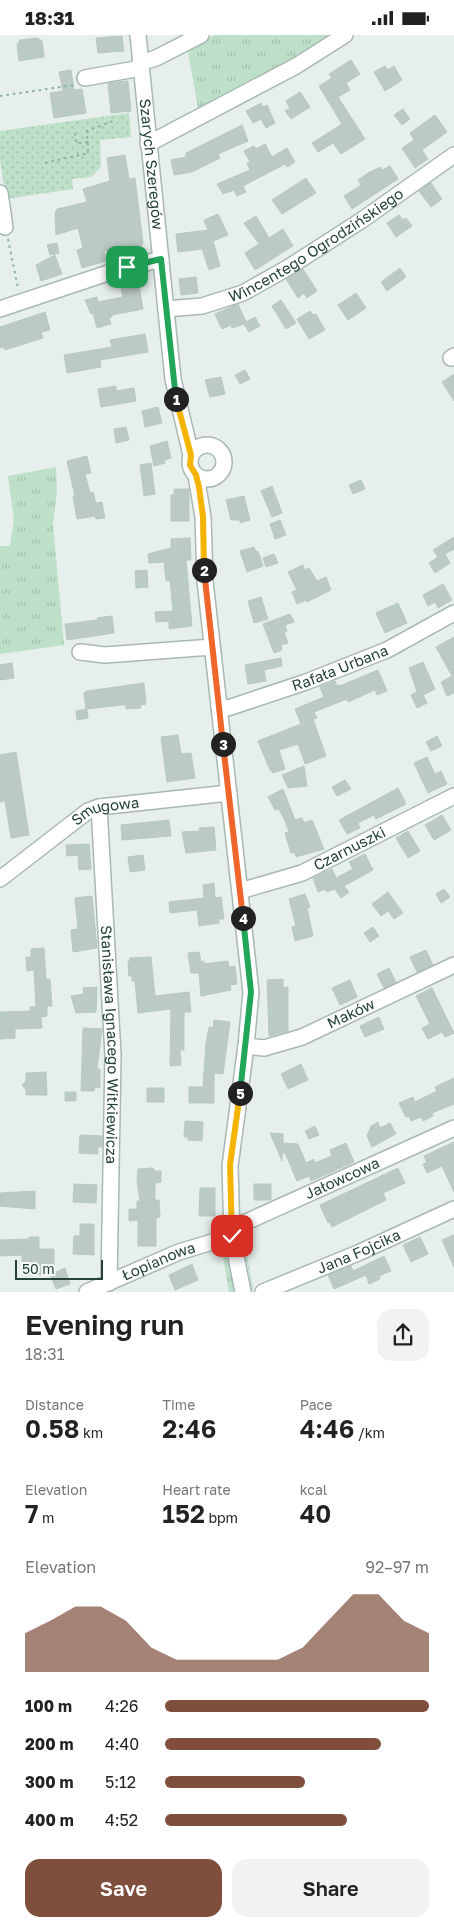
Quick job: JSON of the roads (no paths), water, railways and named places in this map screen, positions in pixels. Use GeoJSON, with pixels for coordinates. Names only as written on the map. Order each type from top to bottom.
{"type":"FeatureCollection","features":[{"type":"Feature","properties":{"kind":"street","name":"Szarych Szeregów"},"geometry":{"type":"LineString","coordinates":[[138,35],[173,379],[191,455]]}},
{"type":"Feature","properties":{"kind":"street"},"geometry":{"type":"LineString","coordinates":[[85,78],[140,65],[200,35]]}},
{"type":"Feature","properties":{"kind":"street"},"geometry":{"type":"LineString","coordinates":[[148,144],[296,66],[345,35]]}},
{"type":"Feature","properties":{"kind":"street","name":"Wincentego Ogrodzińskiego"},"geometry":{"type":"LineString","coordinates":[[166,309],[202,307],[218,303],[251,289],[362,220],[454,155]]}},
{"type":"Feature","properties":{"kind":"street"},"geometry":{"type":"LineString","coordinates":[[0,193],[5,227]]}},
{"type":"Feature","properties":{"kind":"street"},"geometry":{"type":"LineString","coordinates":[[0,309],[108,273],[161,259]]}},
{"type":"Feature","properties":{"kind":"street","name":"Szarych Szeregów"},"geometry":{"type":"LineString","coordinates":[[181,412],[208,445]]}},
{"type":"Feature","properties":{"kind":"street"},"geometry":{"type":"LineString","coordinates":[[203,517],[218,475],[224,464],[218,449],[208,445],[198,447],[191,455],[190,465],[196,475],[203,517],[205,581],[251,992],[246,1046],[230,1165],[231,1231],[243,1292]]}},
{"type":"Feature","properties":{"kind":"street"},"geometry":{"type":"LineString","coordinates":[[196,475],[207,479],[218,475]]}},
{"type":"Feature","properties":{"kind":"street","name":"Rafała Urbana"},"geometry":{"type":"LineString","coordinates":[[219,707],[228,708],[306,682],[387,650],[454,613]]}},
{"type":"Feature","properties":{"kind":"street"},"geometry":{"type":"LineString","coordinates":[[80,652],[104,655],[212,647]]}},
{"type":"Feature","properties":{"kind":"street","name":"Smugowa"},"geometry":{"type":"LineString","coordinates":[[0,879],[88,811],[99,807],[229,793]]}},
{"type":"Feature","properties":{"kind":"street","name":"Czarnuszki"},"geometry":{"type":"LineString","coordinates":[[240,891],[302,873],[454,796]]}},
{"type":"Feature","properties":{"kind":"street","name":"Stanisława Ignacego Witkiewicza"},"geometry":{"type":"LineString","coordinates":[[99,807],[113,1055],[109,1283]]}},
{"type":"Feature","properties":{"kind":"street","name":"Maków"},"geometry":{"type":"LineString","coordinates":[[246,1046],[264,1049],[302,1037],[454,965]]}},
{"type":"Feature","properties":{"kind":"street","name":"Jałowcowa"},"geometry":{"type":"LineString","coordinates":[[231,1231],[244,1223],[454,1128]]}},
{"type":"Feature","properties":{"kind":"street","name":"Jana Fojcika"},"geometry":{"type":"LineString","coordinates":[[264,1292],[358,1253],[454,1209]]}},
{"type":"Feature","properties":{"kind":"street","name":"Łopianowa"},"geometry":{"type":"LineString","coordinates":[[88,1292],[231,1231]]}}]}
